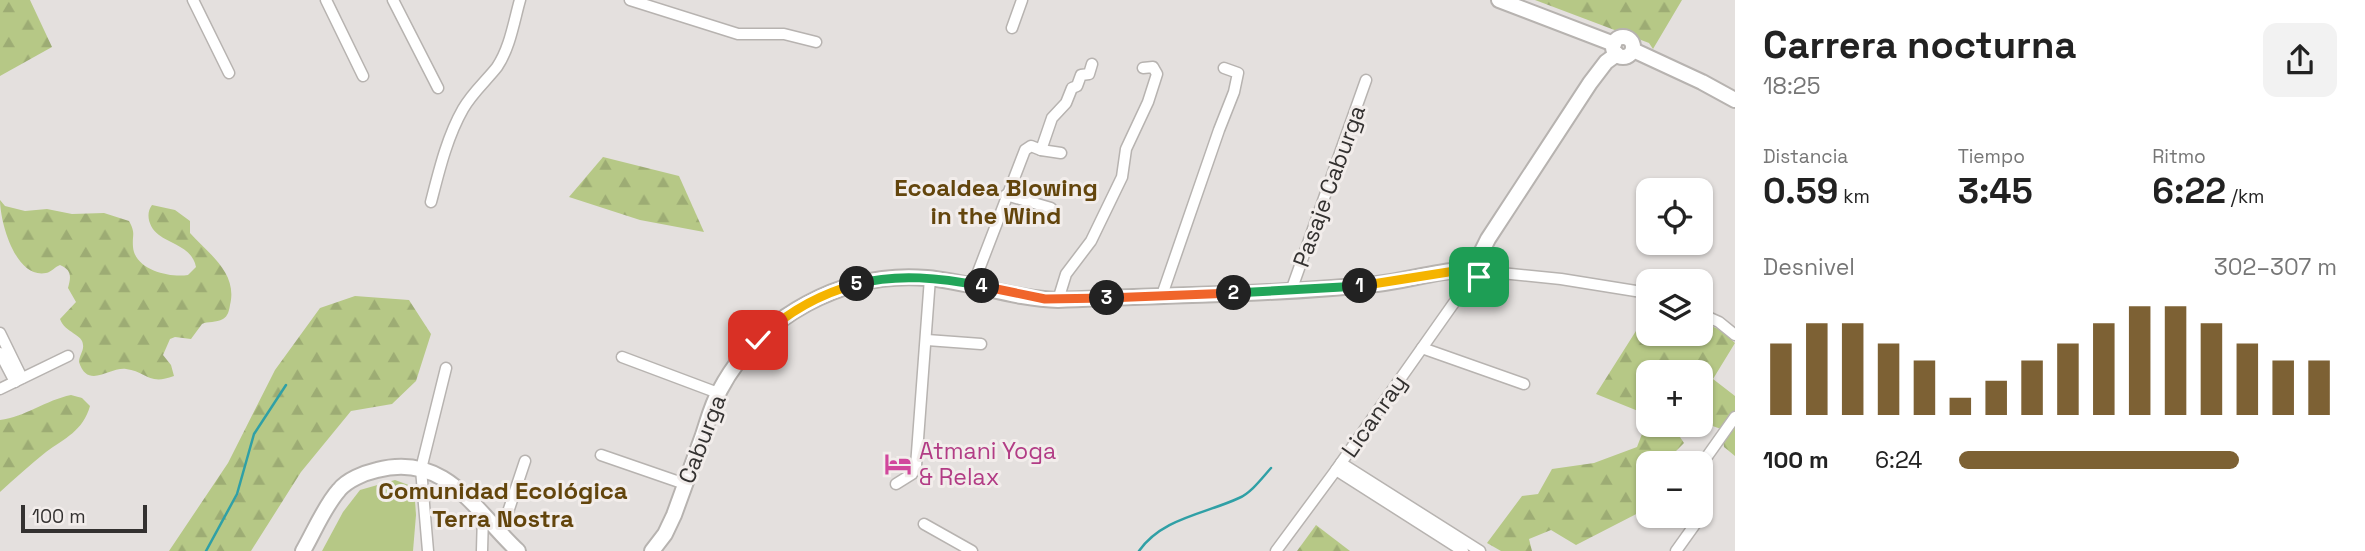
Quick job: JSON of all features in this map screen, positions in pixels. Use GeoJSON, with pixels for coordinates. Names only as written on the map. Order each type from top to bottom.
{"type":"FeatureCollection","features":[{"type":"Feature","properties":{"kind":"street"},"geometry":{"type":"LineString","coordinates":[[193,0],[229,73]]}},
{"type":"Feature","properties":{"kind":"street"},"geometry":{"type":"LineString","coordinates":[[326,0],[363,76]]}},
{"type":"Feature","properties":{"kind":"street"},"geometry":{"type":"LineString","coordinates":[[393,0],[438,88]]}},
{"type":"Feature","properties":{"kind":"street"},"geometry":{"type":"LineString","coordinates":[[431,202],[450,137],[462,110],[479,85],[497,66],[505,51],[520,0]]}},
{"type":"Feature","properties":{"kind":"street"},"geometry":{"type":"LineString","coordinates":[[631,0],[738,34],[784,34],[816,42]]}},
{"type":"Feature","properties":{"kind":"street"},"geometry":{"type":"LineString","coordinates":[[1012,27],[1022,0]]}},
{"type":"Feature","properties":{"kind":"street"},"geometry":{"type":"LineString","coordinates":[[1499,0],[1627,56],[1633,50],[1735,100]]}},
{"type":"Feature","properties":{"kind":"street","name":"Licanray"},"geometry":{"type":"LineString","coordinates":[[1276,551],[1422,348],[1472,271],[1488,239],[1615,49]]}},
{"type":"Feature","properties":{"kind":"street"},"geometry":{"type":"LineString","coordinates":[[1041,150],[1052,118],[1066,103],[1081,75],[1089,74],[1092,64]]}},
{"type":"Feature","properties":{"kind":"street"},"geometry":{"type":"LineString","coordinates":[[1058,300],[1066,275],[1091,241],[1122,177],[1126,149],[1148,103],[1157,74],[1153,67],[1143,68]]}},
{"type":"Feature","properties":{"kind":"street"},"geometry":{"type":"LineString","coordinates":[[1162,295],[1234,92],[1238,73],[1224,68]]}},
{"type":"Feature","properties":{"kind":"street","name":"Pasaje Caburga"},"geometry":{"type":"LineString","coordinates":[[1291,291],[1366,80]]}},
{"type":"Feature","properties":{"kind":"street"},"geometry":{"type":"LineString","coordinates":[[974,285],[1025,150],[1031,146],[1061,153]]}},
{"type":"Feature","properties":{"kind":"street"},"geometry":{"type":"LineString","coordinates":[[1006,195],[1051,208]]}},
{"type":"Feature","properties":{"kind":"street","name":"Caburga"},"geometry":{"type":"LineString","coordinates":[[652,551],[666,534],[718,393],[734,367],[753,344],[803,306],[832,292],[863,283],[891,278],[930,278],[1031,298],[1058,300],[1291,291],[1380,284],[1436,272],[1472,271],[1561,279],[1636,291]]}},
{"type":"Feature","properties":{"kind":"street"},"geometry":{"type":"LineString","coordinates":[[896,484],[912,474],[916,466],[930,278]]}},
{"type":"Feature","properties":{"kind":"street"},"geometry":{"type":"LineString","coordinates":[[1713,319],[1735,335]]}},
{"type":"Feature","properties":{"kind":"street"},"geometry":{"type":"LineString","coordinates":[[0,333],[19,380]]}},
{"type":"Feature","properties":{"kind":"street"},"geometry":{"type":"LineString","coordinates":[[926,340],[981,344]]}},
{"type":"Feature","properties":{"kind":"street"},"geometry":{"type":"LineString","coordinates":[[1422,348],[1524,384]]}},
{"type":"Feature","properties":{"kind":"street"},"geometry":{"type":"LineString","coordinates":[[0,353],[19,380]]}},
{"type":"Feature","properties":{"kind":"street"},"geometry":{"type":"LineString","coordinates":[[0,389],[68,356]]}},
{"type":"Feature","properties":{"kind":"street"},"geometry":{"type":"LineString","coordinates":[[622,357],[718,393]]}},
{"type":"Feature","properties":{"kind":"street"},"geometry":{"type":"LineString","coordinates":[[428,551],[421,469],[446,368]]}},
{"type":"Feature","properties":{"kind":"street"},"geometry":{"type":"LineString","coordinates":[[1710,451],[1735,417]]}},
{"type":"Feature","properties":{"kind":"street"},"geometry":{"type":"LineString","coordinates":[[601,455],[685,484]]}},
{"type":"Feature","properties":{"kind":"street"},"geometry":{"type":"LineString","coordinates":[[501,533],[525,461]]}},
{"type":"Feature","properties":{"kind":"street"},"geometry":{"type":"LineString","coordinates":[[303,551],[339,490],[363,474],[382,468],[401,467],[421,469],[439,475],[454,485],[518,551]]}},
{"type":"Feature","properties":{"kind":"street"},"geometry":{"type":"LineString","coordinates":[[1339,467],[1463,551]]}},
{"type":"Feature","properties":{"kind":"street"},"geometry":{"type":"LineString","coordinates":[[1339,467],[1480,551]]}},
{"type":"Feature","properties":{"kind":"street"},"geometry":{"type":"LineString","coordinates":[[482,551],[483,514]]}},
{"type":"Feature","properties":{"kind":"street"},"geometry":{"type":"LineString","coordinates":[[924,524],[972,551]]}},
{"type":"Feature","properties":{"kind":"street"},"geometry":{"type":"LineString","coordinates":[[1676,551],[1692,528]]}},
{"type":"Feature","properties":{"kind":"green space"},"geometry":{"type":"Polygon","coordinates":[[[0,0],[30,0],[52,47],[0,76],[0,0]]]}},
{"type":"Feature","properties":{"kind":"green space"},"geometry":{"type":"Polygon","coordinates":[[[1535,0],[1682,0],[1653,49],[1649,43],[1535,0]]]}},
{"type":"Feature","properties":{"kind":"green space"},"geometry":{"type":"Polygon","coordinates":[[[603,157],[679,176],[704,232],[640,220],[569,197],[603,157]]]}},
{"type":"Feature","properties":{"kind":"green space"},"geometry":{"type":"Polygon","coordinates":[[[0,200],[5,206],[25,211],[47,209],[72,214],[104,213],[129,221],[135,255],[140,262],[163,274],[188,275],[196,267],[194,260],[181,247],[159,235],[149,221],[152,205],[175,210],[190,221],[190,233],[226,274],[231,294],[227,315],[220,320],[202,324],[191,339],[170,339],[163,355],[171,365],[174,376],[153,379],[126,369],[88,375],[79,362],[82,341],[62,324],[60,319],[76,302],[68,288],[69,272],[60,265],[46,273],[35,272],[26,267],[11,247],[0,200]]]}},
{"type":"Feature","properties":{"kind":"green space"},"geometry":{"type":"Polygon","coordinates":[[[355,296],[409,300],[431,334],[416,381],[392,404],[351,411],[301,472],[251,551],[169,551],[228,463],[275,370],[320,308],[355,296]]]}},
{"type":"Feature","properties":{"kind":"green space"},"geometry":{"type":"Polygon","coordinates":[[[1713,327],[1721,330],[1735,343],[1713,379],[1713,360],[1636,360],[1636,410],[1596,394],[1636,331],[1636,346],[1713,346],[1713,327]]]}},
{"type":"Feature","properties":{"kind":"green space"},"geometry":{"type":"Polygon","coordinates":[[[1713,379],[1735,396],[1735,456],[1724,447],[1721,429],[1713,426],[1713,379]]]}},
{"type":"Feature","properties":{"kind":"green space"},"geometry":{"type":"Polygon","coordinates":[[[71,395],[82,398],[90,406],[83,422],[0,492],[0,420],[18,416],[71,395]]]}},
{"type":"Feature","properties":{"kind":"green space"},"geometry":{"type":"Polygon","coordinates":[[[1641,437],[1680,437],[1684,443],[1676,451],[1636,451],[1636,514],[1576,545],[1551,530],[1529,539],[1532,551],[1501,551],[1487,543],[1522,496],[1538,494],[1552,469],[1594,463],[1637,447],[1641,437]]]}},
{"type":"Feature","properties":{"kind":"green space"},"geometry":{"type":"Polygon","coordinates":[[[395,480],[414,487],[416,515],[413,551],[322,551],[343,512],[360,490],[395,480]]]}},
{"type":"Feature","properties":{"kind":"green space"},"geometry":{"type":"Polygon","coordinates":[[[1316,525],[1350,551],[1297,551],[1316,525]]]}},
{"type":"Feature","properties":{"kind":"waterway"},"geometry":{"type":"LineString","coordinates":[[206,551],[237,494],[254,434],[286,385]]}},
{"type":"Feature","properties":{"kind":"waterway"},"geometry":{"type":"LineString","coordinates":[[1139,551],[1149,540],[1172,524],[1243,496],[1271,468]]}},
{"type":"Feature","properties":{"kind":"place","name":"Atmani Yoga & Relax"},"geometry":{"type":"Point","coordinates":[898,464]}},
{"type":"Feature","properties":{"kind":"district","name":"Ecoaldea Blowing in the Wind"},"geometry":{"type":"Point","coordinates":[996,202]}},
{"type":"Feature","properties":{"kind":"district","name":"Comunidad Ecológica Terra Nostra"},"geometry":{"type":"Point","coordinates":[503,505]}},
{"type":"Feature","properties":{"kind":"route"},"geometry":{"type":"LineString","coordinates":[[758,340],[789,314],[817,298],[847,287],[891,278],[930,278],[1031,298],[1058,300],[1291,291],[1380,284],[1436,272],[1461,270],[1467,279],[1474,280],[1479,277]]}}]}
